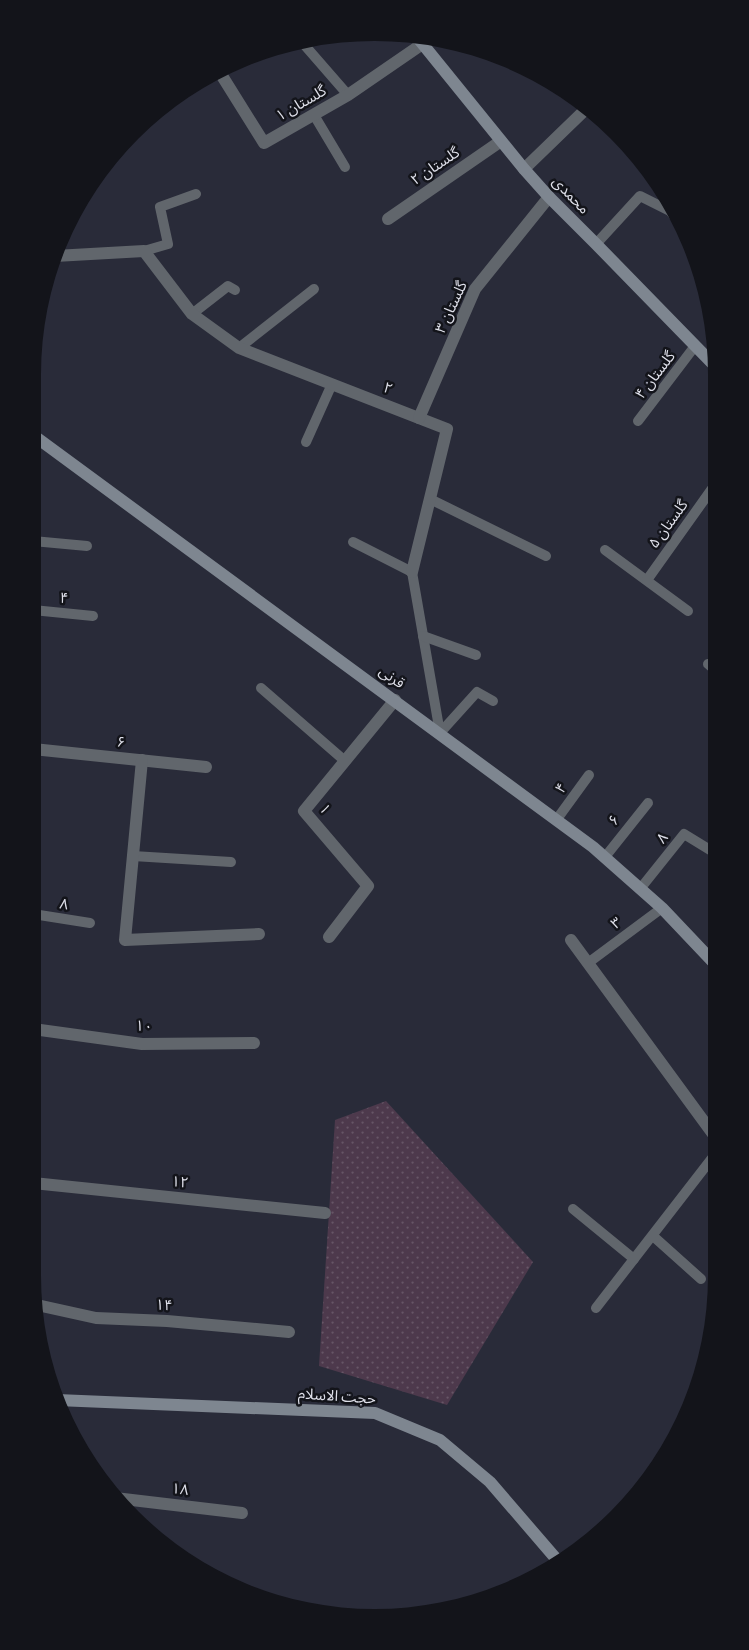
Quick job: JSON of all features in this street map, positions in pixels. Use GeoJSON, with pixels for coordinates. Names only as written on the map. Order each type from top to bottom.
{"type":"FeatureCollection","features":[{"type":"Feature","properties":{"kind":"street","name":"گلستان ۱"},"geometry":{"type":"LineString","coordinates":[[223,78],[264,143],[348,94],[418,44]]}},
{"type":"Feature","properties":{"kind":"street","name":"محمدی"},"geometry":{"type":"LineString","coordinates":[[429,46],[524,170],[707,358]]}},
{"type":"Feature","properties":{"kind":"street"},"geometry":{"type":"LineString","coordinates":[[524,170],[581,114]]}},
{"type":"Feature","properties":{"kind":"street","name":"گلستان ۲"},"geometry":{"type":"LineString","coordinates":[[388,219],[501,141]]}},
{"type":"Feature","properties":{"kind":"street","name":"گلستان ۳"},"geometry":{"type":"LineString","coordinates":[[419,418],[475,289],[549,197]]}},
{"type":"Feature","properties":{"kind":"street"},"geometry":{"type":"LineString","coordinates":[[64,256],[144,251]]}},
{"type":"Feature","properties":{"kind":"street","name":"۲"},"geometry":{"type":"LineString","coordinates":[[144,251],[192,314],[239,348],[448,429],[412,572]]}},
{"type":"Feature","properties":{"kind":"street","name":"قرنی"},"geometry":{"type":"LineString","coordinates":[[41,442],[593,847],[662,908],[708,957]]}},
{"type":"Feature","properties":{"kind":"street","name":"۱"},"geometry":{"type":"LineString","coordinates":[[328,937],[368,886],[304,811],[395,700]]}},
{"type":"Feature","properties":{"kind":"street","name":"۶"},"geometry":{"type":"LineString","coordinates":[[41,750],[206,767]]}},
{"type":"Feature","properties":{"kind":"street"},"geometry":{"type":"LineString","coordinates":[[142,760],[125,940],[259,934]]}},
{"type":"Feature","properties":{"kind":"street"},"geometry":{"type":"LineString","coordinates":[[571,940],[708,1127]]}},
{"type":"Feature","properties":{"kind":"street","name":"۱۰"},"geometry":{"type":"LineString","coordinates":[[41,1030],[142,1044],[254,1043]]}},
{"type":"Feature","properties":{"kind":"street","name":"۱۲"},"geometry":{"type":"LineString","coordinates":[[41,1184],[325,1213]]}},
{"type":"Feature","properties":{"kind":"street","name":"۱۴"},"geometry":{"type":"LineString","coordinates":[[43,1306],[96,1318],[167,1321],[289,1332]]}},
{"type":"Feature","properties":{"kind":"street","name":"حجت الاسلام"},"geometry":{"type":"LineString","coordinates":[[66,1400],[375,1413],[440,1440],[490,1482],[554,1556]]}},
{"type":"Feature","properties":{"kind":"street","name":"۱۸"},"geometry":{"type":"LineString","coordinates":[[128,1500],[242,1513]]}},
{"type":"Feature","properties":{"kind":"lane"},"geometry":{"type":"LineString","coordinates":[[308,48],[348,94]]}},
{"type":"Feature","properties":{"kind":"lane"},"geometry":{"type":"LineString","coordinates":[[314,115],[345,167]]}},
{"type":"Feature","properties":{"kind":"lane"},"geometry":{"type":"LineString","coordinates":[[144,251],[168,244],[160,207],[196,194]]}},
{"type":"Feature","properties":{"kind":"lane"},"geometry":{"type":"LineString","coordinates":[[596,244],[640,196],[663,207]]}},
{"type":"Feature","properties":{"kind":"lane"},"geometry":{"type":"LineString","coordinates":[[192,314],[228,286],[235,290]]}},
{"type":"Feature","properties":{"kind":"lane"},"geometry":{"type":"LineString","coordinates":[[239,348],[314,289]]}},
{"type":"Feature","properties":{"kind":"lane","name":"گلستان ۴"},"geometry":{"type":"LineString","coordinates":[[638,421],[695,346]]}},
{"type":"Feature","properties":{"kind":"lane"},"geometry":{"type":"LineString","coordinates":[[306,442],[332,384]]}},
{"type":"Feature","properties":{"kind":"lane","name":"گلستان ۵"},"geometry":{"type":"LineString","coordinates":[[646,580],[708,494]]}},
{"type":"Feature","properties":{"kind":"lane"},"geometry":{"type":"LineString","coordinates":[[430,500],[546,556]]}},
{"type":"Feature","properties":{"kind":"lane"},"geometry":{"type":"LineString","coordinates":[[41,542],[86,546]]}},
{"type":"Feature","properties":{"kind":"lane"},"geometry":{"type":"LineString","coordinates":[[353,542],[412,572]]}},
{"type":"Feature","properties":{"kind":"lane"},"geometry":{"type":"LineString","coordinates":[[605,550],[688,611]]}},
{"type":"Feature","properties":{"kind":"lane","name":"۲"},"geometry":{"type":"LineString","coordinates":[[412,572],[440,733]]}},
{"type":"Feature","properties":{"kind":"lane","name":"۴"},"geometry":{"type":"LineString","coordinates":[[41,611],[93,616]]}},
{"type":"Feature","properties":{"kind":"lane"},"geometry":{"type":"LineString","coordinates":[[423,636],[476,655]]}},
{"type":"Feature","properties":{"kind":"lane"},"geometry":{"type":"LineString","coordinates":[[262,688],[345,761]]}},
{"type":"Feature","properties":{"kind":"lane"},"geometry":{"type":"LineString","coordinates":[[440,733],[477,692],[494,701]]}},
{"type":"Feature","properties":{"kind":"lane","name":"۴"},"geometry":{"type":"LineString","coordinates":[[557,820],[589,775]]}},
{"type":"Feature","properties":{"kind":"lane","name":"۶"},"geometry":{"type":"LineString","coordinates":[[605,857],[648,802]]}},
{"type":"Feature","properties":{"kind":"lane","name":"۸"},"geometry":{"type":"LineString","coordinates":[[640,889],[684,834],[708,849]]}},
{"type":"Feature","properties":{"kind":"lane"},"geometry":{"type":"LineString","coordinates":[[133,856],[231,862]]}},
{"type":"Feature","properties":{"kind":"lane","name":"۳"},"geometry":{"type":"LineString","coordinates":[[588,963],[662,908]]}},
{"type":"Feature","properties":{"kind":"lane","name":"۸"},"geometry":{"type":"LineString","coordinates":[[41,915],[90,923]]}},
{"type":"Feature","properties":{"kind":"lane"},"geometry":{"type":"LineString","coordinates":[[596,1308],[708,1164]]}},
{"type":"Feature","properties":{"kind":"lane"},"geometry":{"type":"LineString","coordinates":[[573,1209],[634,1259]]}},
{"type":"Feature","properties":{"kind":"lane"},"geometry":{"type":"LineString","coordinates":[[653,1236],[701,1279]]}},
{"type":"Feature","properties":{"kind":"shaded area"},"geometry":{"type":"Polygon","coordinates":[[[386,1101],[533,1262],[447,1405],[319,1366],[335,1120],[386,1101]]]}}]}
